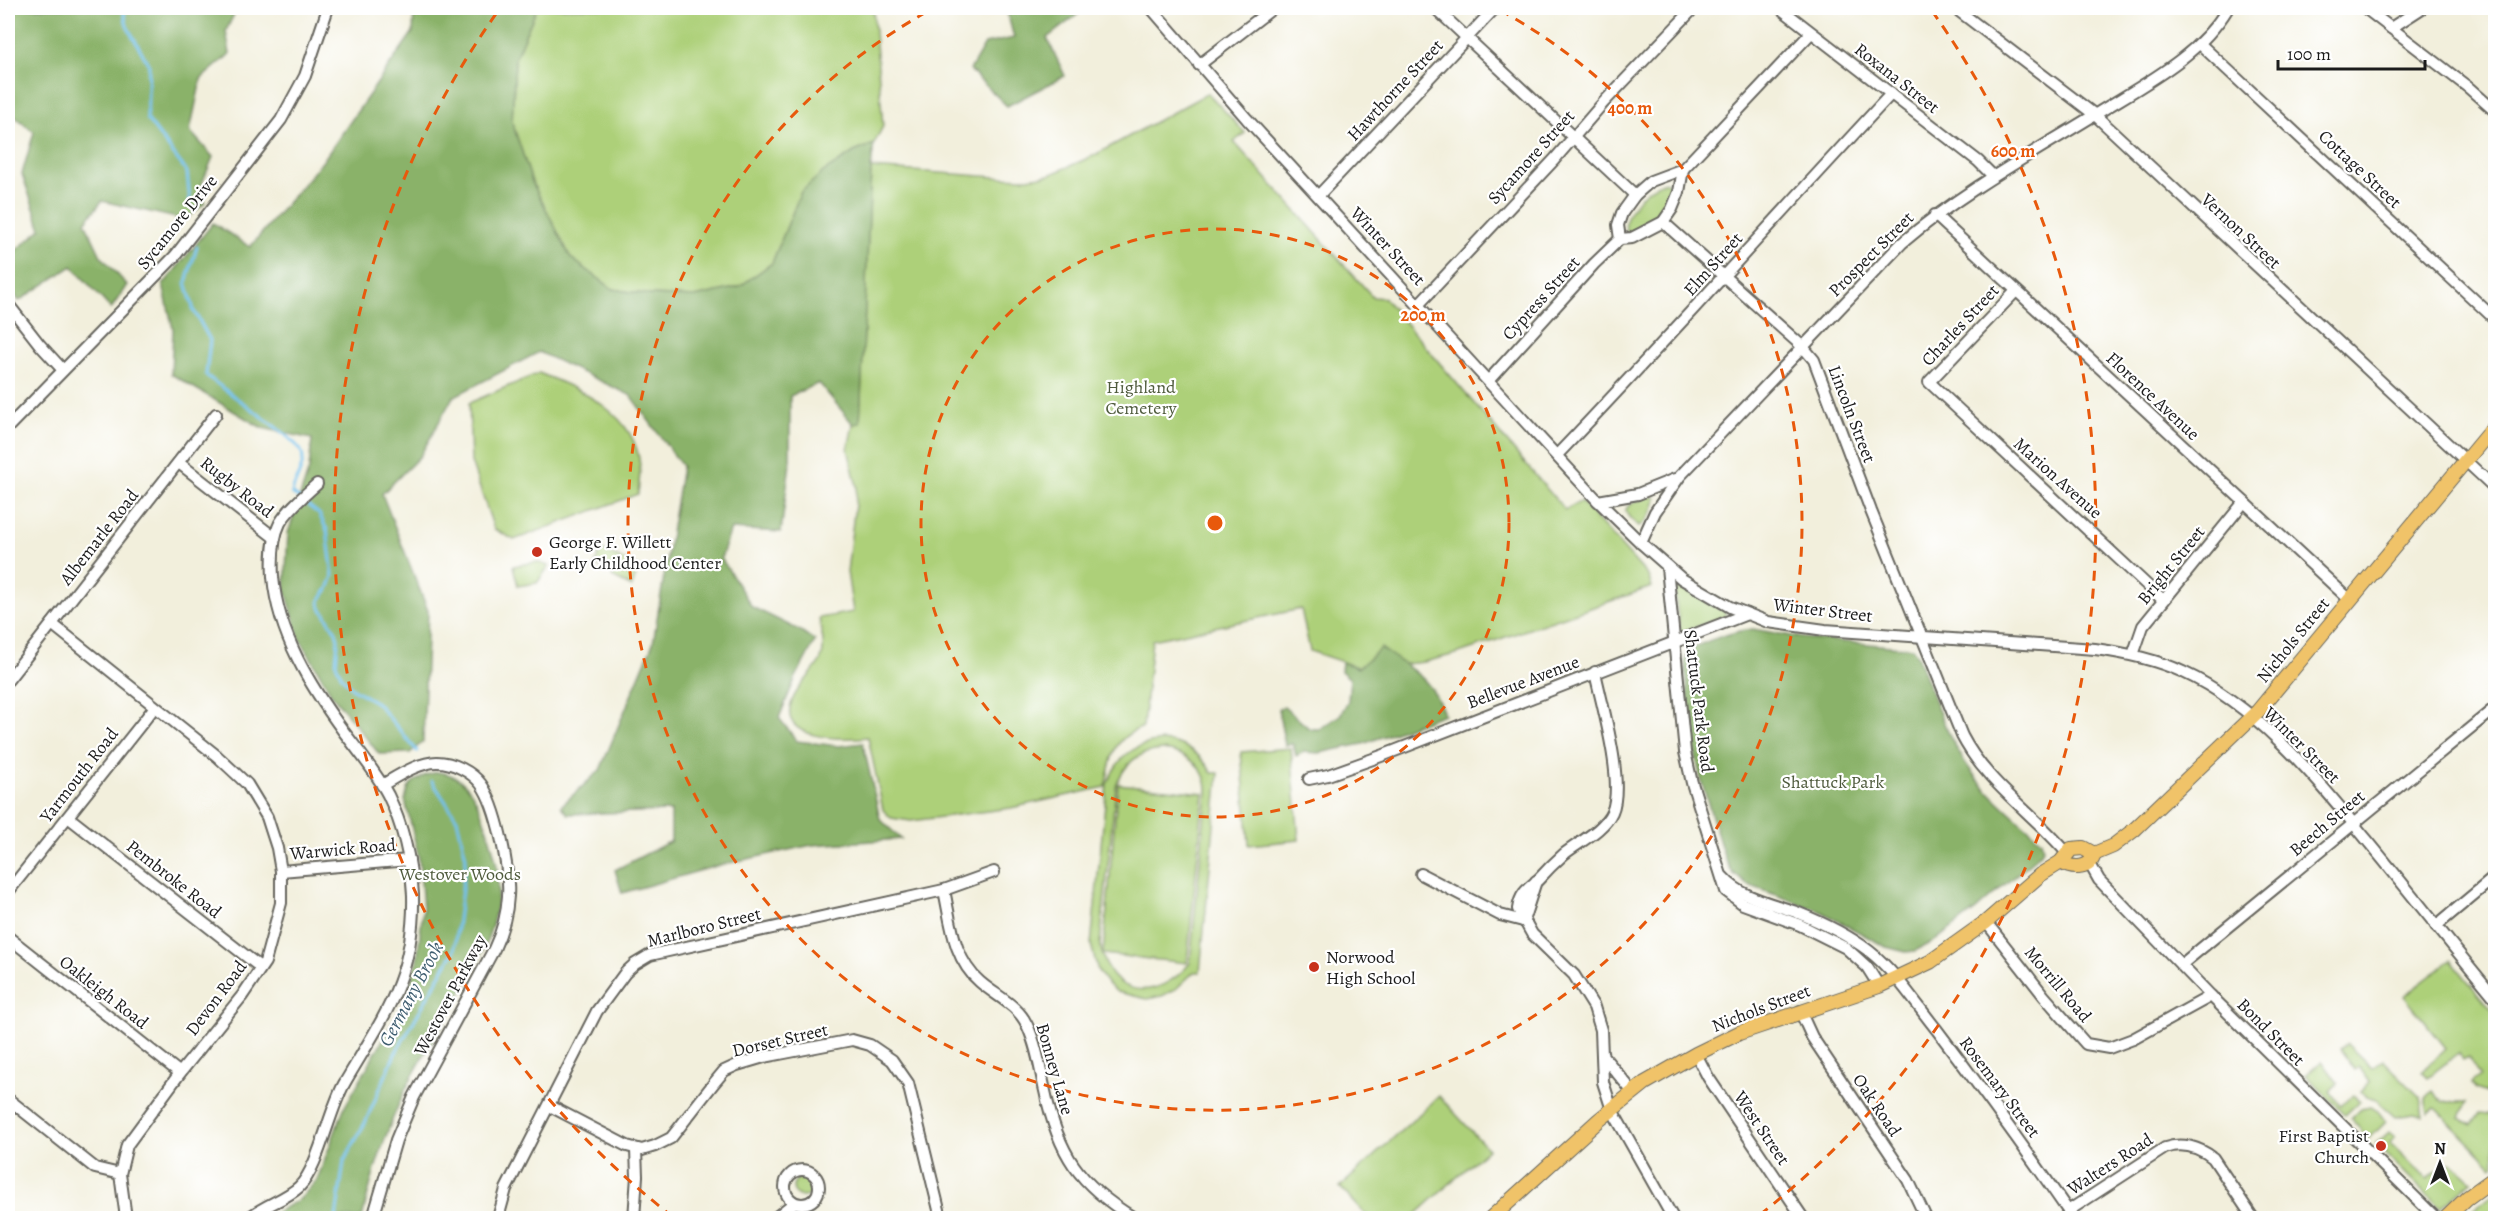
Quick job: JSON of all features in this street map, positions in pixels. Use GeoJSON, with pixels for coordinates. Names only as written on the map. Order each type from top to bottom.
{"type":"FeatureCollection","features":[{"type":"Feature","properties":{"kind":"main road","name":"Nichols Street"},"geometry":{"type":"LineString","coordinates":[[1491,1218],[1633,1092],[1696,1054],[1759,1025],[1896,979],[1945,953],[1986,922],[2040,875],[2077,848],[2083,848],[2092,859],[2114,846],[2134,830],[2251,717],[2496,424]]}},
{"type":"Feature","properties":{"kind":"main road"},"geometry":{"type":"LineString","coordinates":[[2064,857],[2072,867],[2092,859]]}},
{"type":"Feature","properties":{"kind":"main road"},"geometry":{"type":"LineString","coordinates":[[2446,1218],[2467,1198],[2496,1177]]}},
{"type":"Feature","properties":{"kind":"street","name":"Sycamore Drive"},"geometry":{"type":"LineString","coordinates":[[8,427],[122,313],[175,256],[280,120],[305,76],[328,8]]}},
{"type":"Feature","properties":{"kind":"street","name":"Winter Street"},"geometry":{"type":"LineString","coordinates":[[1151,8],[1199,65],[1598,501],[1667,567],[1698,590],[1747,614],[1793,627],[2095,649],[2133,655],[2184,673],[2215,690],[2251,717],[2296,758],[2353,823],[2496,999]]}},
{"type":"Feature","properties":{"kind":"street"},"geometry":{"type":"LineString","coordinates":[[1199,65],[1274,8]]}},
{"type":"Feature","properties":{"kind":"street"},"geometry":{"type":"LineString","coordinates":[[1436,8],[1635,195]]}},
{"type":"Feature","properties":{"kind":"street","name":"Hawthorne Street"},"geometry":{"type":"LineString","coordinates":[[1319,195],[1495,8]]}},
{"type":"Feature","properties":{"kind":"street","name":"Sycamore Street"},"geometry":{"type":"LineString","coordinates":[[1419,304],[1694,8]]}},
{"type":"Feature","properties":{"kind":"street","name":"Roxana Street"},"geometry":{"type":"LineString","coordinates":[[1780,8],[1978,161],[1993,176]]}},
{"type":"Feature","properties":{"kind":"street","name":"Vernon Street"},"geometry":{"type":"LineString","coordinates":[[1955,8],[2095,115],[2496,489]]}},
{"type":"Feature","properties":{"kind":"street","name":"Prospect Street"},"geometry":{"type":"LineString","coordinates":[[1641,543],[1655,512],[1680,476],[1902,243],[1935,215],[1993,176],[2178,63],[2212,31],[2228,8]]}},
{"type":"Feature","properties":{"kind":"street"},"geometry":{"type":"LineString","coordinates":[[2365,8],[2469,88],[2496,112]]}},
{"type":"Feature","properties":{"kind":"street"},"geometry":{"type":"LineString","coordinates":[[2391,28],[2422,8]]}},
{"type":"Feature","properties":{"kind":"street"},"geometry":{"type":"LineString","coordinates":[[1620,239],[1618,225],[1622,213],[1635,195],[1651,181],[1683,169],[1811,33]]}},
{"type":"Feature","properties":{"kind":"street","name":"Cottage Street"},"geometry":{"type":"LineString","coordinates":[[2200,44],[2496,320]]}},
{"type":"Feature","properties":{"kind":"street","name":"Elm Street"},"geometry":{"type":"LineString","coordinates":[[1557,455],[1725,277],[1783,210],[1891,94]]}},
{"type":"Feature","properties":{"kind":"street"},"geometry":{"type":"LineString","coordinates":[[1663,222],[1672,209],[1679,192],[1683,169]]}},
{"type":"Feature","properties":{"kind":"street","name":"Florence Avenue"},"geometry":{"type":"LineString","coordinates":[[1935,215],[2350,600]]}},
{"type":"Feature","properties":{"kind":"street","name":"Lincoln Street"},"geometry":{"type":"LineString","coordinates":[[1663,222],[1803,347],[1817,368],[1921,636]]}},
{"type":"Feature","properties":{"kind":"street","name":"Cypress Street"},"geometry":{"type":"LineString","coordinates":[[1489,380],[1594,264],[1620,239],[1632,238],[1663,222]]}},
{"type":"Feature","properties":{"kind":"street","name":"Charles Street"},"geometry":{"type":"LineString","coordinates":[[1929,382],[2016,291]]}},
{"type":"Feature","properties":{"kind":"street"},"geometry":{"type":"LineString","coordinates":[[8,304],[63,370]]}},
{"type":"Feature","properties":{"kind":"street","name":"Marion Avenue"},"geometry":{"type":"LineString","coordinates":[[1929,382],[2163,600]]}},
{"type":"Feature","properties":{"kind":"street","name":"Albemarle Road"},"geometry":{"type":"LineString","coordinates":[[8,680],[216,414]]}},
{"type":"Feature","properties":{"kind":"street","name":"Rugby Road"},"geometry":{"type":"LineString","coordinates":[[179,463],[275,538]]}},
{"type":"Feature","properties":{"kind":"street","name":"Prospect Street"},"geometry":{"type":"LineString","coordinates":[[1598,501],[1654,489],[1680,476]]}},
{"type":"Feature","properties":{"kind":"street"},"geometry":{"type":"LineString","coordinates":[[249,1218],[294,1191],[304,1181],[312,1167],[338,1095],[396,995],[406,959],[412,921],[409,860],[400,826],[382,785],[318,696],[297,656],[279,608],[274,587],[272,555],[280,523],[314,487]]}},
{"type":"Feature","properties":{"kind":"street","name":"Bright Street"},"geometry":{"type":"LineString","coordinates":[[2133,655],[2143,626],[2244,502]]}},
{"type":"Feature","properties":{"kind":"street","name":"Shattuck Park Road"},"geometry":{"type":"LineString","coordinates":[[1667,567],[1685,752],[1719,872],[1741,892],[1846,948],[1867,967],[1879,986]]}},
{"type":"Feature","properties":{"kind":"street","name":"Bellevue Avenue"},"geometry":{"type":"LineString","coordinates":[[1309,779],[1328,775],[1384,755],[1747,614]]}},
{"type":"Feature","properties":{"kind":"street","name":"Devon Road"},"geometry":{"type":"LineString","coordinates":[[52,624],[154,708],[218,756],[247,784],[267,817],[277,848],[281,871],[277,923],[265,962],[242,996],[132,1136],[123,1157],[120,1174],[126,1218]]}},
{"type":"Feature","properties":{"kind":"street"},"geometry":{"type":"LineString","coordinates":[[1921,636],[1955,721],[1980,766],[2064,857]]}},
{"type":"Feature","properties":{"kind":"street"},"geometry":{"type":"LineString","coordinates":[[1523,921],[1536,881],[1563,855],[1600,827],[1611,813],[1615,793],[1614,771],[1595,672]]}},
{"type":"Feature","properties":{"kind":"street","name":"Beech Street"},"geometry":{"type":"LineString","coordinates":[[2181,965],[2496,707]]}},
{"type":"Feature","properties":{"kind":"street","name":"Yarmouth Road"},"geometry":{"type":"LineString","coordinates":[[8,892],[154,708]]}},
{"type":"Feature","properties":{"kind":"street","name":"Westover Parkway"},"geometry":{"type":"LineString","coordinates":[[373,1218],[389,1161],[408,1111],[495,949],[504,924],[508,895],[505,854],[488,797],[477,780],[457,766],[437,762],[423,765],[382,785]]}},
{"type":"Feature","properties":{"kind":"street","name":"Pembroke Road"},"geometry":{"type":"LineString","coordinates":[[68,817],[260,967]]}},
{"type":"Feature","properties":{"kind":"street","name":"Bond Street"},"geometry":{"type":"LineString","coordinates":[[2092,859],[2099,880],[2211,996],[2436,1218]]}},
{"type":"Feature","properties":{"kind":"street","name":"Warwick Road"},"geometry":{"type":"LineString","coordinates":[[281,871],[409,860]]}},
{"type":"Feature","properties":{"kind":"street","name":"Marlboro Street"},"geometry":{"type":"LineString","coordinates":[[498,1218],[506,1189],[597,1011],[635,964],[650,956],[674,950],[944,890],[994,872]]}},
{"type":"Feature","properties":{"kind":"street"},"geometry":{"type":"LineString","coordinates":[[1421,874],[1500,915],[1523,921],[1532,934],[1574,975],[1587,995],[1598,1019],[1603,1056],[1602,1082],[1612,1110],[1673,1218]]}},
{"type":"Feature","properties":{"kind":"street"},"geometry":{"type":"LineString","coordinates":[[2436,926],[2496,876]]}},
{"type":"Feature","properties":{"kind":"street","name":"Bonney Lane"},"geometry":{"type":"LineString","coordinates":[[944,890],[960,957],[979,982],[1012,1007],[1026,1022],[1035,1044],[1053,1124],[1064,1150],[1091,1186],[1134,1218]]}},
{"type":"Feature","properties":{"kind":"street","name":"Shattuck Park Road"},"geometry":{"type":"LineString","coordinates":[[1776,910],[1818,921],[1850,938],[1877,958],[1896,979]]}},
{"type":"Feature","properties":{"kind":"street","name":"Morrill Road"},"geometry":{"type":"LineString","coordinates":[[1986,922],[2044,996],[2086,1044],[2109,1048],[2133,1039],[2211,996]]}},
{"type":"Feature","properties":{"kind":"street","name":"Oakleigh Road"},"geometry":{"type":"LineString","coordinates":[[8,937],[180,1073]]}},
{"type":"Feature","properties":{"kind":"street","name":"Rosemary Street"},"geometry":{"type":"LineString","coordinates":[[1896,979],[1992,1101],[2070,1215]]}},
{"type":"Feature","properties":{"kind":"street","name":"Oak Road"},"geometry":{"type":"LineString","coordinates":[[1800,1011],[1812,1038],[1908,1180],[1926,1218]]}},
{"type":"Feature","properties":{"kind":"street","name":"Dorset Street"},"geometry":{"type":"LineString","coordinates":[[636,1150],[655,1146],[671,1138],[724,1071],[764,1057],[852,1040],[870,1045],[883,1053],[892,1060],[908,1083],[941,1218]]}},
{"type":"Feature","properties":{"kind":"street","name":"West Street"},"geometry":{"type":"LineString","coordinates":[[1696,1054],[1708,1077],[1803,1218]]}},
{"type":"Feature","properties":{"kind":"street"},"geometry":{"type":"LineString","coordinates":[[1603,1056],[1633,1092]]}},
{"type":"Feature","properties":{"kind":"street"},"geometry":{"type":"LineString","coordinates":[[8,1099],[96,1168],[120,1174]]}},
{"type":"Feature","properties":{"kind":"street"},"geometry":{"type":"LineString","coordinates":[[550,1106],[636,1150],[634,1218]]}},
{"type":"Feature","properties":{"kind":"street","name":"Walters Road"},"geometry":{"type":"LineString","coordinates":[[2070,1215],[2165,1148],[2183,1145],[2204,1151],[2212,1158],[2253,1218]]}},
{"type":"Feature","properties":{"kind":"street"},"geometry":{"type":"LineString","coordinates":[[776,1218],[794,1203]]}},
{"type":"Feature","properties":{"kind":"green space"},"geometry":{"type":"Polygon","coordinates":[[[8,8],[237,8],[226,31],[230,54],[201,79],[190,131],[213,157],[201,186],[205,203],[185,220],[102,201],[85,222],[101,256],[127,285],[111,309],[72,266],[19,301],[8,286],[8,257],[41,229],[22,174],[34,132],[8,111],[8,8]]]}},
{"type":"Feature","properties":{"kind":"green space"},"geometry":{"type":"Polygon","coordinates":[[[414,8],[537,8],[515,58],[512,122],[532,182],[571,258],[613,289],[650,295],[695,297],[739,287],[772,263],[801,192],[823,172],[854,152],[874,144],[860,423],[853,424],[819,383],[790,396],[790,463],[781,532],[731,529],[721,558],[752,607],[801,631],[815,641],[795,679],[779,718],[797,741],[839,746],[863,743],[880,819],[901,839],[812,845],[720,865],[622,893],[615,870],[671,841],[671,811],[568,814],[561,806],[600,770],[653,643],[682,466],[630,395],[539,352],[453,397],[420,456],[382,494],[428,611],[423,742],[410,753],[379,754],[332,695],[299,637],[285,588],[288,533],[309,469],[312,439],[262,428],[171,374],[173,329],[163,285],[213,223],[250,247],[322,162],[413,32],[414,8]]]}},
{"type":"Feature","properties":{"kind":"green space"},"geometry":{"type":"Polygon","coordinates":[[[537,8],[873,8],[883,126],[874,144],[854,152],[801,192],[772,263],[739,287],[695,297],[650,295],[613,289],[571,258],[532,182],[512,122],[515,58],[537,8]]]}},
{"type":"Feature","properties":{"kind":"green space"},"geometry":{"type":"Polygon","coordinates":[[[1006,8],[1086,8],[1047,38],[1065,76],[1007,106],[970,70],[985,44],[1014,38],[1006,8]]]}},
{"type":"Feature","properties":{"kind":"green space","name":"Highland Cemetery"},"geometry":{"type":"Polygon","coordinates":[[[1208,93],[1245,133],[1234,142],[1373,297],[1384,298],[1565,510],[1581,501],[1648,576],[1652,587],[1456,654],[1406,664],[1391,659],[1360,668],[1310,651],[1301,609],[1152,640],[1143,727],[1132,732],[1119,743],[1112,758],[1105,787],[1011,808],[911,821],[891,818],[883,810],[868,737],[844,738],[815,735],[803,731],[794,724],[790,714],[795,695],[821,659],[823,644],[819,618],[853,612],[847,572],[857,487],[848,449],[853,424],[860,422],[871,168],[996,177],[1027,178],[1049,175],[1093,156],[1208,93]]]}},
{"type":"Feature","properties":{"kind":"green space"},"geometry":{"type":"Polygon","coordinates":[[[1666,182],[1672,186],[1671,194],[1663,210],[1642,228],[1626,232],[1628,216],[1637,201],[1651,188],[1666,182]]]}},
{"type":"Feature","properties":{"kind":"green space"},"geometry":{"type":"Polygon","coordinates":[[[539,373],[572,387],[604,406],[628,431],[636,447],[640,466],[638,494],[514,540],[494,529],[471,462],[469,403],[539,373]]]}},
{"type":"Feature","properties":{"kind":"green space"},"geometry":{"type":"Polygon","coordinates":[[[1651,496],[1656,498],[1653,510],[1639,526],[1631,520],[1626,510],[1628,506],[1651,496]]]}},
{"type":"Feature","properties":{"kind":"green space"},"geometry":{"type":"Polygon","coordinates":[[[600,549],[639,567],[632,587],[612,577],[613,572],[595,565],[600,549]]]}},
{"type":"Feature","properties":{"kind":"green space"},"geometry":{"type":"Polygon","coordinates":[[[536,562],[549,566],[537,583],[518,586],[513,566],[536,562]]]}},
{"type":"Feature","properties":{"kind":"green space"},"geometry":{"type":"Polygon","coordinates":[[[1677,585],[1725,612],[1726,616],[1680,633],[1675,594],[1677,585]]]}},
{"type":"Feature","properties":{"kind":"green space","name":"Shattuck Park"},"geometry":{"type":"Polygon","coordinates":[[[1753,629],[1803,638],[1912,648],[1962,758],[1987,790],[2041,840],[2043,849],[2040,854],[1976,910],[1936,940],[1915,951],[1906,952],[1886,947],[1822,912],[1746,884],[1733,873],[1725,860],[1701,780],[1691,735],[1685,662],[1690,650],[1697,646],[1713,639],[1753,629]]]}},
{"type":"Feature","properties":{"kind":"green space"},"geometry":{"type":"Polygon","coordinates":[[[1381,648],[1426,682],[1433,690],[1444,714],[1363,744],[1319,753],[1304,752],[1296,756],[1293,744],[1285,745],[1278,709],[1284,707],[1310,729],[1319,729],[1340,715],[1348,701],[1350,679],[1341,671],[1342,662],[1358,668],[1381,648]]]}},
{"type":"Feature","properties":{"kind":"green space"},"geometry":{"type":"Polygon","coordinates":[[[1171,742],[1192,750],[1212,773],[1219,773],[1200,972],[1194,972],[1176,989],[1162,996],[1147,999],[1117,992],[1106,982],[1098,971],[1091,945],[1107,784],[1122,759],[1135,749],[1152,743],[1171,742]],[[1153,751],[1139,756],[1123,771],[1116,786],[1100,944],[1105,962],[1113,976],[1124,985],[1136,989],[1150,989],[1164,984],[1177,976],[1190,963],[1207,791],[1206,782],[1199,768],[1186,757],[1171,751],[1153,751]]]}},
{"type":"Feature","properties":{"kind":"green space"},"geometry":{"type":"Polygon","coordinates":[[[1291,748],[1299,840],[1249,845],[1241,752],[1291,748]]]}},
{"type":"Feature","properties":{"kind":"green space","name":"Westover Woods"},"geometry":{"type":"Polygon","coordinates":[[[437,772],[454,777],[467,787],[480,809],[485,824],[498,874],[497,903],[490,932],[465,987],[417,1067],[397,1108],[370,1186],[362,1218],[266,1218],[300,1199],[317,1180],[344,1108],[406,999],[417,961],[423,908],[419,858],[405,800],[413,782],[437,772]]]}},
{"type":"Feature","properties":{"kind":"green space"},"geometry":{"type":"Polygon","coordinates":[[[1118,784],[1204,793],[1187,963],[1103,954],[1118,784]]]}},
{"type":"Feature","properties":{"kind":"green space"},"geometry":{"type":"Polygon","coordinates":[[[2451,960],[2495,1015],[2495,1096],[2476,1089],[2471,1083],[2480,1076],[2468,1057],[2463,1060],[2459,1053],[2428,1077],[2422,1071],[2446,1048],[2404,996],[2451,960]]]}},
{"type":"Feature","properties":{"kind":"green space"},"geometry":{"type":"Polygon","coordinates":[[[2347,1044],[2372,1068],[2383,1060],[2420,1097],[2423,1116],[2414,1114],[2395,1117],[2376,1100],[2366,1097],[2361,1091],[2370,1082],[2359,1067],[2355,1070],[2340,1049],[2347,1044]]]}},
{"type":"Feature","properties":{"kind":"green space"},"geometry":{"type":"Polygon","coordinates":[[[2322,1061],[2338,1083],[2330,1091],[2340,1105],[2354,1095],[2359,1102],[2345,1115],[2306,1075],[2322,1061]]]}},
{"type":"Feature","properties":{"kind":"green space"},"geometry":{"type":"Polygon","coordinates":[[[2432,1091],[2443,1102],[2466,1102],[2460,1118],[2472,1125],[2480,1113],[2495,1115],[2495,1164],[2492,1166],[2436,1108],[2428,1113],[2425,1098],[2432,1091]]]}},
{"type":"Feature","properties":{"kind":"green space"},"geometry":{"type":"Polygon","coordinates":[[[1439,1096],[1488,1149],[1412,1218],[1369,1218],[1340,1187],[1439,1096]]]}},
{"type":"Feature","properties":{"kind":"green space"},"geometry":{"type":"Polygon","coordinates":[[[2370,1107],[2378,1111],[2386,1122],[2369,1139],[2351,1119],[2361,1109],[2370,1107]]]}},
{"type":"Feature","properties":{"kind":"green space"},"geometry":{"type":"Polygon","coordinates":[[[2389,1132],[2395,1137],[2390,1143],[2427,1179],[2436,1171],[2439,1174],[2451,1162],[2472,1181],[2440,1208],[2376,1144],[2389,1132]]]}},
{"type":"Feature","properties":{"kind":"green space"},"geometry":{"type":"Polygon","coordinates":[[[803,1177],[810,1180],[813,1187],[810,1194],[803,1197],[796,1194],[793,1187],[796,1180],[803,1177]]]}},
{"type":"Feature","properties":{"kind":"green space"},"geometry":{"type":"Polygon","coordinates":[[[2495,1192],[2495,1218],[2463,1218],[2495,1192]]]}},
{"type":"Feature","properties":{"kind":"waterway","name":"Germany Brook"},"geometry":{"type":"LineString","coordinates":[[123,8],[127,26],[149,65],[147,119],[187,172],[190,202]]}},
{"type":"Feature","properties":{"kind":"waterway","name":"Germany Brook"},"geometry":{"type":"LineString","coordinates":[[197,247],[186,282],[194,311],[210,340],[206,375],[288,437],[302,453],[301,468],[292,493],[319,514],[327,530],[333,576],[320,600],[320,606],[338,639],[336,664],[342,677],[353,689],[377,703],[417,751]]}},
{"type":"Feature","properties":{"kind":"waterway","name":"Germany Brook"},"geometry":{"type":"LineString","coordinates":[[336,1218],[344,1161],[365,1123],[395,1054],[454,951],[466,858],[457,819],[432,781]]}},
{"type":"Feature","properties":{"kind":"place","name":"George F. Willett Early Childhood Center"},"geometry":{"type":"Point","coordinates":[537,552]}},
{"type":"Feature","properties":{"kind":"place","name":"Norwood High School"},"geometry":{"type":"Point","coordinates":[1314,967]}},
{"type":"Feature","properties":{"kind":"place","name":"First Baptist Church"},"geometry":{"type":"Point","coordinates":[2381,1146]}}]}
